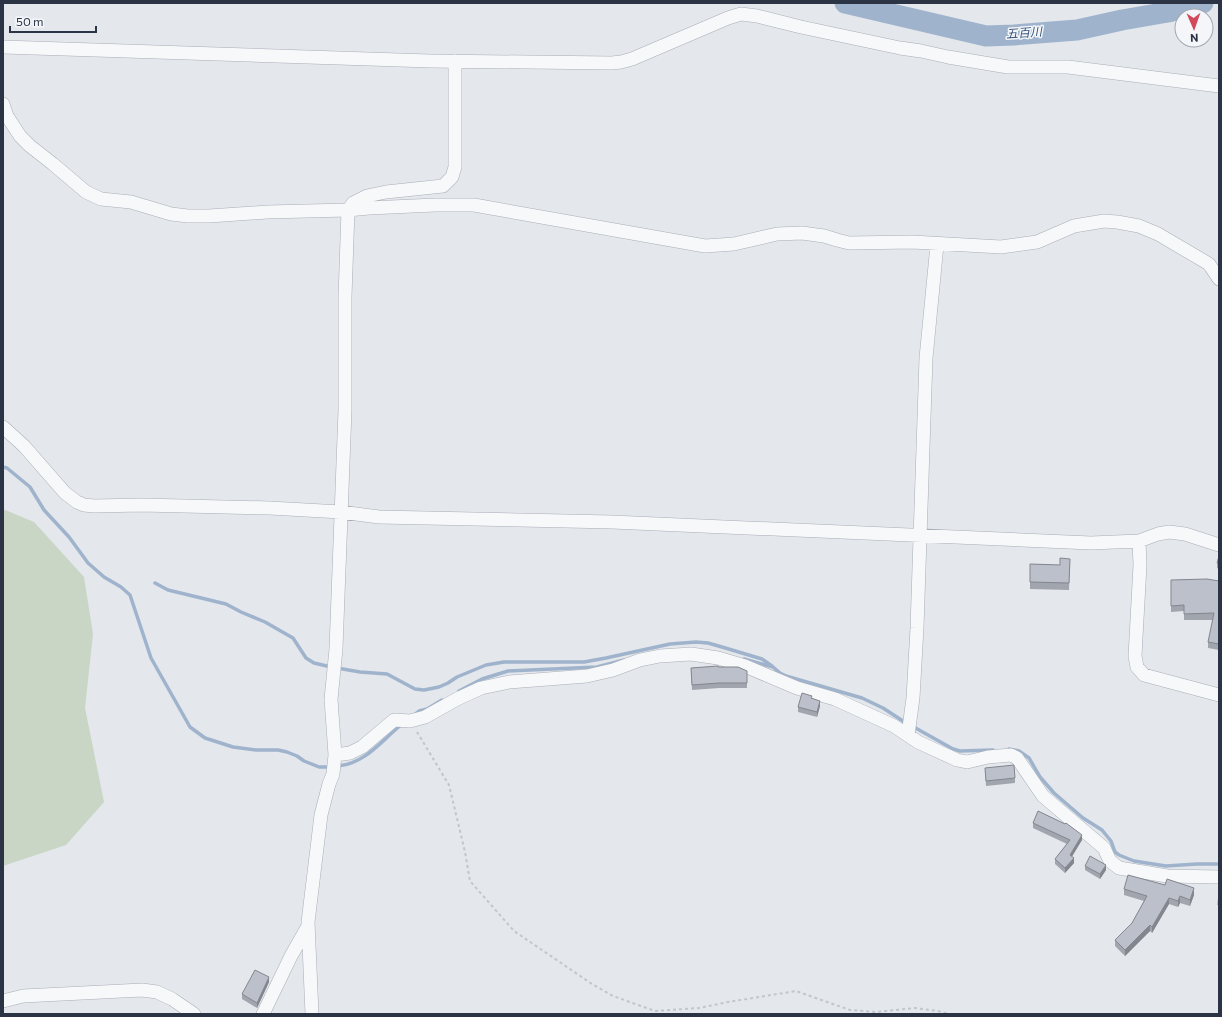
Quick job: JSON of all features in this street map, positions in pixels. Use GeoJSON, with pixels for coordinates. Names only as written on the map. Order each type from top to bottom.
{"type":"FeatureCollection","features":[{"type":"Feature","properties":{"kind":"street"},"geometry":{"type":"LineString","coordinates":[[3,47],[430,61],[558,63],[621,62],[632,59],[728,18],[745,14],[900,48],[1001,66],[1068,67],[1219,86]]}},
{"type":"Feature","properties":{"kind":"street"},"geometry":{"type":"LineString","coordinates":[[312,1014],[308,926],[321,815],[333,774],[335,755],[331,699],[336,649],[345,410],[345,297],[348,210],[353,203],[367,196],[386,192],[443,186],[452,177],[455,167],[455,61]]}},
{"type":"Feature","properties":{"kind":"street"},"geometry":{"type":"LineString","coordinates":[[3,104],[7,116],[20,136],[86,192],[101,199],[131,202],[161,211],[188,216],[435,205],[474,205],[705,246],[734,244],[777,234],[802,233],[824,236],[849,243],[912,242],[937,245],[1001,247],[1037,242],[1074,226],[1104,222],[1128,223],[1158,234],[1209,264],[1219,279]]}},
{"type":"Feature","properties":{"kind":"street"},"geometry":{"type":"LineString","coordinates":[[908,735],[913,698],[921,535],[926,358],[937,245]]}},
{"type":"Feature","properties":{"kind":"street"},"geometry":{"type":"LineString","coordinates":[[3,427],[24,446],[65,493],[77,502],[84,505],[94,506],[142,505],[270,508],[341,512],[378,517],[612,522],[1091,542],[1139,541],[1163,533],[1176,533],[1185,534],[1219,546]]}},
{"type":"Feature","properties":{"kind":"street"},"geometry":{"type":"LineString","coordinates":[[1139,541],[1140,565],[1135,656],[1137,667],[1144,675],[1219,695]]}},
{"type":"Feature","properties":{"kind":"street"},"geometry":{"type":"LineString","coordinates":[[335,755],[350,753],[362,747],[394,720],[410,720],[425,717],[457,698],[481,688],[509,682],[587,676],[613,670],[640,660],[660,656],[691,654],[718,658],[745,666],[797,688],[835,699],[894,726],[918,742],[957,760],[967,762],[988,757],[1011,755],[1017,758],[1043,796],[1104,848],[1110,860],[1119,868],[1167,876],[1219,877]]}},
{"type":"Feature","properties":{"kind":"street"},"geometry":{"type":"LineString","coordinates":[[263,1014],[291,956],[308,926]]}},
{"type":"Feature","properties":{"kind":"street"},"geometry":{"type":"LineString","coordinates":[[3,1001],[23,996],[142,990],[157,992],[172,999],[194,1014]]}},
{"type":"Feature","properties":{"kind":"path"},"geometry":{"type":"LineString","coordinates":[[410,720],[449,785],[465,852],[470,881],[514,931],[592,984],[613,996],[655,1011],[699,1008],[796,991],[850,1010],[876,1012],[915,1008],[950,1014]]}},
{"type":"Feature","properties":{"kind":"green space"},"geometry":{"type":"Polygon","coordinates":[[[3,509],[34,522],[84,577],[93,634],[85,708],[104,802],[66,845],[3,866],[3,509]]]}},
{"type":"Feature","properties":{"kind":"building"},"geometry":{"type":"Polygon","coordinates":[[[1060,558],[1070,559],[1069,583],[1030,582],[1030,564],[1060,565],[1060,558]]]}},
{"type":"Feature","properties":{"kind":"building"},"geometry":{"type":"Polygon","coordinates":[[[1207,579],[1219,581],[1219,644],[1208,642],[1214,613],[1184,614],[1184,605],[1171,606],[1171,580],[1207,579]]]}},
{"type":"Feature","properties":{"kind":"building"},"geometry":{"type":"Polygon","coordinates":[[[718,666],[738,667],[747,671],[747,683],[692,685],[691,668],[718,666]]]}},
{"type":"Feature","properties":{"kind":"building"},"geometry":{"type":"Polygon","coordinates":[[[802,693],[812,696],[811,698],[820,701],[817,712],[798,707],[802,693]]]}},
{"type":"Feature","properties":{"kind":"building"},"geometry":{"type":"Polygon","coordinates":[[[1014,765],[1015,778],[986,781],[985,768],[1014,765]]]}},
{"type":"Feature","properties":{"kind":"building"},"geometry":{"type":"Polygon","coordinates":[[[1038,811],[1065,824],[1066,823],[1082,835],[1070,855],[1074,858],[1065,868],[1055,859],[1070,840],[1033,823],[1038,811]]]}},
{"type":"Feature","properties":{"kind":"building"},"geometry":{"type":"Polygon","coordinates":[[[1090,856],[1106,865],[1100,874],[1085,866],[1090,856]]]}},
{"type":"Feature","properties":{"kind":"building"},"geometry":{"type":"Polygon","coordinates":[[[1128,875],[1165,885],[1167,879],[1194,888],[1190,900],[1180,896],[1178,901],[1169,898],[1152,927],[1150,925],[1125,950],[1115,940],[1132,923],[1147,896],[1124,889],[1128,875]]]}},
{"type":"Feature","properties":{"kind":"building"},"geometry":{"type":"Polygon","coordinates":[[[255,970],[269,977],[257,1003],[242,994],[255,970]]]}},
{"type":"Feature","properties":{"kind":"waterway","name":"五百川"},"geometry":{"type":"LineString","coordinates":[[845,3],[986,36],[1077,30],[1168,12],[1203,3]]}},
{"type":"Feature","properties":{"kind":"waterway"},"geometry":{"type":"LineString","coordinates":[[3,467],[7,468],[30,487],[44,510],[69,537],[88,563],[104,577],[121,587],[130,595],[151,658],[190,727],[205,738],[233,747],[256,750],[278,750],[297,756],[304,761],[319,767],[331,767]]}},
{"type":"Feature","properties":{"kind":"waterway"},"geometry":{"type":"LineString","coordinates":[[155,583],[168,590],[226,604],[265,622],[293,638],[306,658],[314,663],[331,667]]}},
{"type":"Feature","properties":{"kind":"waterway"},"geometry":{"type":"LineString","coordinates":[[337,668],[360,672],[387,674],[415,689],[424,690],[439,687],[457,677],[486,665],[504,662],[584,662],[670,644],[696,642],[708,643],[762,659],[772,666]]}},
{"type":"Feature","properties":{"kind":"waterway"},"geometry":{"type":"LineString","coordinates":[[744,659],[773,667],[786,676],[862,698],[883,708],[906,723]]}},
{"type":"Feature","properties":{"kind":"waterway"},"geometry":{"type":"LineString","coordinates":[[459,691],[482,679],[508,671],[597,667],[624,660]]}},
{"type":"Feature","properties":{"kind":"waterway"},"geometry":{"type":"LineString","coordinates":[[414,715],[442,700]]}},
{"type":"Feature","properties":{"kind":"waterway"},"geometry":{"type":"LineString","coordinates":[[337,766],[356,761],[372,751],[401,725]]}},
{"type":"Feature","properties":{"kind":"waterway"},"geometry":{"type":"LineString","coordinates":[[912,726],[953,749],[960,751],[993,750]]}},
{"type":"Feature","properties":{"kind":"waterway"},"geometry":{"type":"LineString","coordinates":[[1009,749],[1019,751],[1029,758],[1040,777],[1054,793],[1083,818],[1102,830],[1111,841],[1115,852],[1119,855],[1134,861],[1166,866],[1219,864]]}}]}
